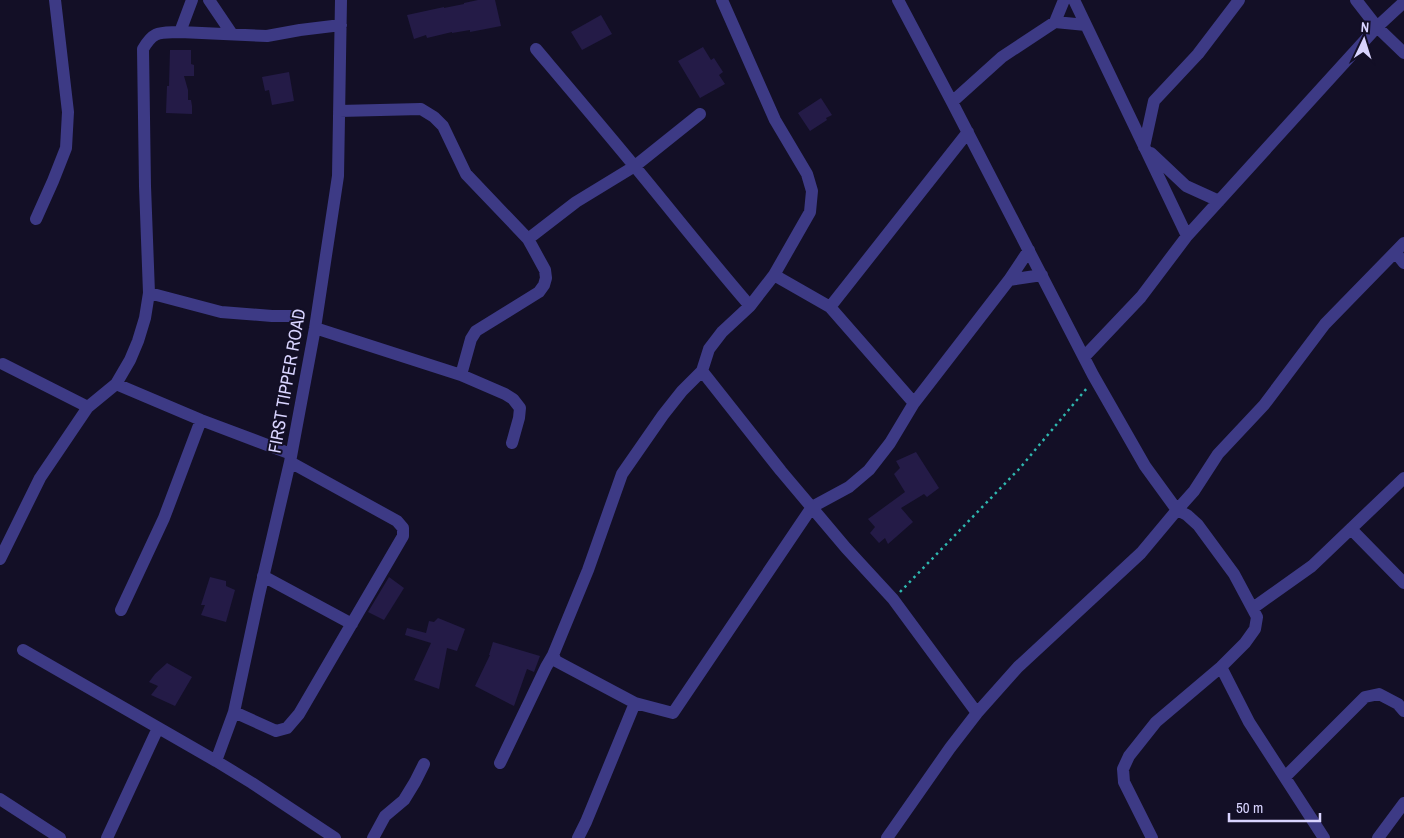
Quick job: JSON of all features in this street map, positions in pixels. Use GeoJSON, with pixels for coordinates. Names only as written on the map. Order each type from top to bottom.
{"type":"FeatureCollection","features":[{"type":"Feature","properties":{"kind":"street"},"geometry":{"type":"LineString","coordinates":[[36,219],[66,148],[68,112],[55,0]]}},
{"type":"Feature","properties":{"kind":"street"},"geometry":{"type":"LineString","coordinates":[[180,32],[192,0]]}},
{"type":"Feature","properties":{"kind":"street"},"geometry":{"type":"LineString","coordinates":[[210,0],[232,34]]}},
{"type":"Feature","properties":{"kind":"street","name":"FIRST TIPPER ROAD"},"geometry":{"type":"LineString","coordinates":[[216,761],[234,712],[306,385],[338,176],[341,0]]}},
{"type":"Feature","properties":{"kind":"street"},"geometry":{"type":"LineString","coordinates":[[500,763],[554,655],[588,570],[622,474],[668,409],[682,391],[702,371],[709,349],[722,332],[750,306],[774,275],[810,212],[812,191],[807,174],[775,120],[722,0]]}},
{"type":"Feature","properties":{"kind":"street"},"geometry":{"type":"LineString","coordinates":[[898,0],[1093,375],[1145,466],[1177,510],[1198,525],[1234,574],[1257,617],[1255,629],[1245,643],[1221,667],[1156,722],[1129,756],[1123,769],[1124,782],[1152,838]]}},
{"type":"Feature","properties":{"kind":"street"},"geometry":{"type":"LineString","coordinates":[[952,102],[1002,57],[1055,22],[1064,0]]}},
{"type":"Feature","properties":{"kind":"street"},"geometry":{"type":"LineString","coordinates":[[1074,0],[1187,236]]}},
{"type":"Feature","properties":{"kind":"street"},"geometry":{"type":"LineString","coordinates":[[1144,147],[1154,101],[1198,54],[1239,0]]}},
{"type":"Feature","properties":{"kind":"street"},"geometry":{"type":"LineString","coordinates":[[1356,0],[1378,27],[1404,53]]}},
{"type":"Feature","properties":{"kind":"street"},"geometry":{"type":"LineString","coordinates":[[1084,357],[1141,297],[1187,236],[1378,27],[1404,2]]}},
{"type":"Feature","properties":{"kind":"street"},"geometry":{"type":"LineString","coordinates":[[1055,22],[1086,25]]}},
{"type":"Feature","properties":{"kind":"street"},"geometry":{"type":"LineString","coordinates":[[0,559],[40,478],[88,407],[116,384],[130,360],[145,318],[150,293],[144,186],[143,49],[149,39],[158,33],[180,32],[267,36],[341,25]]}},
{"type":"Feature","properties":{"kind":"street"},"geometry":{"type":"LineString","coordinates":[[536,49],[750,306]]}},
{"type":"Feature","properties":{"kind":"street"},"geometry":{"type":"LineString","coordinates":[[340,111],[421,109],[434,117],[443,126],[466,174],[528,239],[545,270],[546,278],[539,292],[476,331],[471,339],[460,375]]}},
{"type":"Feature","properties":{"kind":"street"},"geometry":{"type":"LineString","coordinates":[[528,239],[576,202],[635,166],[700,114]]}},
{"type":"Feature","properties":{"kind":"street"},"geometry":{"type":"LineString","coordinates":[[830,307],[968,132]]}},
{"type":"Feature","properties":{"kind":"street"},"geometry":{"type":"LineString","coordinates":[[1144,147],[1186,186],[1219,202]]}},
{"type":"Feature","properties":{"kind":"street"},"geometry":{"type":"LineString","coordinates":[[1400,248],[1404,264]]}},
{"type":"Feature","properties":{"kind":"street"},"geometry":{"type":"LineString","coordinates":[[887,838],[977,713],[1018,667],[1141,553],[1194,491],[1218,454],[1264,405],[1325,324],[1400,248]]}},
{"type":"Feature","properties":{"kind":"street"},"geometry":{"type":"LineString","coordinates":[[554,655],[556,661],[635,703],[673,713],[812,507],[849,487],[869,470],[890,443],[914,402],[1009,280],[1029,250]]}},
{"type":"Feature","properties":{"kind":"street"},"geometry":{"type":"LineString","coordinates":[[774,275],[830,307],[914,402]]}},
{"type":"Feature","properties":{"kind":"street"},"geometry":{"type":"LineString","coordinates":[[1009,280],[1042,275]]}},
{"type":"Feature","properties":{"kind":"street"},"geometry":{"type":"LineString","coordinates":[[150,293],[221,312],[298,316]]}},
{"type":"Feature","properties":{"kind":"street"},"geometry":{"type":"LineString","coordinates":[[315,328],[460,375],[506,394],[514,399],[520,408],[520,418],[512,443]]}},
{"type":"Feature","properties":{"kind":"street"},"geometry":{"type":"LineString","coordinates":[[3,364],[88,407]]}},
{"type":"Feature","properties":{"kind":"street"},"geometry":{"type":"LineString","coordinates":[[702,371],[781,471],[846,548],[893,599],[977,713]]}},
{"type":"Feature","properties":{"kind":"street"},"geometry":{"type":"LineString","coordinates":[[116,384],[291,458],[397,521],[402,528],[403,536],[299,714],[287,728],[276,731],[234,712]]}},
{"type":"Feature","properties":{"kind":"street"},"geometry":{"type":"LineString","coordinates":[[121,610],[164,518],[201,420]]}},
{"type":"Feature","properties":{"kind":"street"},"geometry":{"type":"LineString","coordinates":[[1253,608],[1312,566],[1404,478]]}},
{"type":"Feature","properties":{"kind":"street"},"geometry":{"type":"LineString","coordinates":[[1351,528],[1404,582]]}},
{"type":"Feature","properties":{"kind":"street"},"geometry":{"type":"LineString","coordinates":[[263,576],[352,624]]}},
{"type":"Feature","properties":{"kind":"street"},"geometry":{"type":"LineString","coordinates":[[23,650],[216,761],[335,838]]}},
{"type":"Feature","properties":{"kind":"street"},"geometry":{"type":"LineString","coordinates":[[1221,667],[1249,722],[1324,838]]}},
{"type":"Feature","properties":{"kind":"street"},"geometry":{"type":"LineString","coordinates":[[1285,777],[1365,697],[1379,694],[1398,704],[1404,711]]}},
{"type":"Feature","properties":{"kind":"street"},"geometry":{"type":"LineString","coordinates":[[578,838],[635,703]]}},
{"type":"Feature","properties":{"kind":"street"},"geometry":{"type":"LineString","coordinates":[[107,838],[158,728]]}},
{"type":"Feature","properties":{"kind":"street"},"geometry":{"type":"LineString","coordinates":[[373,838],[385,816],[404,800],[424,764]]}},
{"type":"Feature","properties":{"kind":"street"},"geometry":{"type":"LineString","coordinates":[[0,799],[60,838]]}},
{"type":"Feature","properties":{"kind":"street"},"geometry":{"type":"LineString","coordinates":[[1378,838],[1404,803]]}},
{"type":"Feature","properties":{"kind":"path"},"geometry":{"type":"LineString","coordinates":[[893,599],[1020,468],[1087,388],[1093,375]]}},
{"type":"Feature","properties":{"kind":"building"},"geometry":{"type":"Polygon","coordinates":[[[478,0],[495,0],[501,26],[470,32],[470,30],[452,32],[427,38],[426,35],[414,39],[407,15],[478,0]]]}},
{"type":"Feature","properties":{"kind":"building"},"geometry":{"type":"Polygon","coordinates":[[[601,15],[612,34],[582,50],[571,32],[601,15]]]}},
{"type":"Feature","properties":{"kind":"building"},"geometry":{"type":"Polygon","coordinates":[[[703,47],[711,60],[714,58],[723,72],[719,75],[725,84],[700,98],[678,61],[703,47]]]}},
{"type":"Feature","properties":{"kind":"building"},"geometry":{"type":"Polygon","coordinates":[[[170,50],[191,50],[191,64],[194,65],[194,76],[184,76],[188,90],[188,100],[191,100],[192,114],[166,113],[170,50]]]}},
{"type":"Feature","properties":{"kind":"building"},"geometry":{"type":"Polygon","coordinates":[[[289,72],[294,101],[272,105],[269,90],[265,91],[262,77],[289,72]]]}},
{"type":"Feature","properties":{"kind":"building"},"geometry":{"type":"Polygon","coordinates":[[[821,98],[832,115],[810,131],[798,113],[821,98]]]}},
{"type":"Feature","properties":{"kind":"building"},"geometry":{"type":"Polygon","coordinates":[[[916,452],[939,488],[927,497],[924,494],[901,508],[913,522],[888,544],[885,538],[879,543],[870,533],[875,527],[868,519],[905,492],[894,474],[900,468],[896,461],[916,452]]]}},
{"type":"Feature","properties":{"kind":"building"},"geometry":{"type":"Polygon","coordinates":[[[210,577],[226,581],[226,586],[235,590],[226,622],[201,615],[205,605],[201,605],[210,577]]]}},
{"type":"Feature","properties":{"kind":"building"},"geometry":{"type":"Polygon","coordinates":[[[389,577],[404,588],[384,620],[368,612],[389,577]]]}},
{"type":"Feature","properties":{"kind":"building"},"geometry":{"type":"Polygon","coordinates":[[[438,618],[465,629],[457,651],[447,648],[439,689],[414,680],[431,643],[405,635],[407,628],[426,633],[429,621],[434,622],[438,618]]]}},
{"type":"Feature","properties":{"kind":"building"},"geometry":{"type":"Polygon","coordinates":[[[493,642],[540,656],[534,672],[527,669],[514,706],[475,686],[490,655],[493,642]]]}},
{"type":"Feature","properties":{"kind":"building"},"geometry":{"type":"Polygon","coordinates":[[[167,663],[192,677],[175,706],[151,695],[158,686],[149,682],[167,663]]]}}]}
